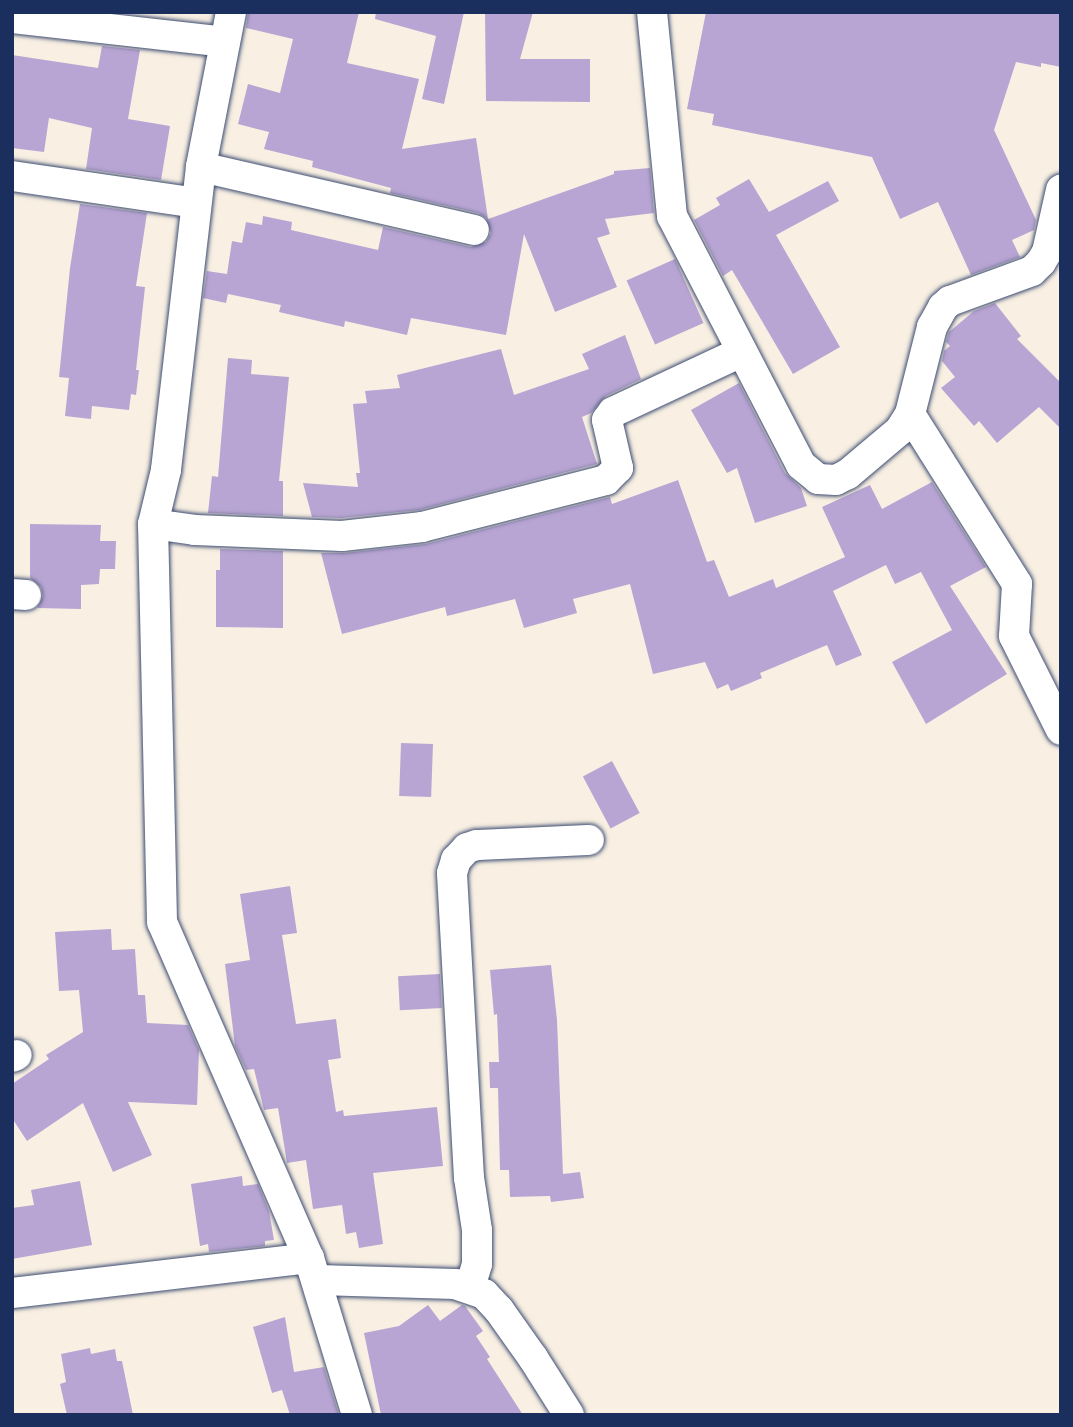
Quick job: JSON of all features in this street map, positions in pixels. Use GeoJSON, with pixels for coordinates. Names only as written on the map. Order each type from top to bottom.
{"type":"FeatureCollection","features":[{"type":"Feature","properties":{"kind":"street"},"geometry":{"type":"LineString","coordinates":[[231,12],[201,167],[166,470],[153,524],[162,922],[314,1269],[357,1415]]}},
{"type":"Feature","properties":{"kind":"street"},"geometry":{"type":"LineString","coordinates":[[652,12],[669,204],[678,230],[801,466],[818,479],[836,480],[848,474],[900,430],[910,414],[932,327],[943,307],[950,301],[1032,271],[1047,252],[1060,193]]}},
{"type":"Feature","properties":{"kind":"street"},"geometry":{"type":"LineString","coordinates":[[12,18],[225,42]]}},
{"type":"Feature","properties":{"kind":"street"},"geometry":{"type":"LineString","coordinates":[[201,167],[474,230]]}},
{"type":"Feature","properties":{"kind":"street"},"geometry":{"type":"LineString","coordinates":[[12,176],[196,203]]}},
{"type":"Feature","properties":{"kind":"street"},"geometry":{"type":"LineString","coordinates":[[153,524],[195,530],[342,536],[422,527],[606,480],[618,468],[607,420],[613,412],[741,352]]}},
{"type":"Feature","properties":{"kind":"street"},"geometry":{"type":"LineString","coordinates":[[910,414],[1017,584],[1014,636],[1061,730]]}},
{"type":"Feature","properties":{"kind":"street"},"geometry":{"type":"LineString","coordinates":[[470,1287],[477,1264],[477,1230],[469,1178],[452,873],[456,860],[467,848],[477,845],[589,840]]}},
{"type":"Feature","properties":{"kind":"street"},"geometry":{"type":"LineString","coordinates":[[12,1293],[314,1269],[470,1287],[491,1299],[569,1415]]}},
{"type":"Feature","properties":{"kind":"building"},"geometry":{"type":"Polygon","coordinates":[[[248,12],[359,12],[347,63],[419,79],[402,149],[476,138],[488,219],[614,174],[614,171],[650,168],[654,213],[605,219],[610,234],[597,238],[617,287],[555,312],[524,234],[506,335],[411,318],[407,335],[345,321],[344,327],[279,312],[281,305],[228,294],[226,303],[203,298],[207,271],[227,274],[232,241],[242,243],[246,222],[262,225],[263,216],[292,222],[291,230],[378,250],[383,227],[471,247],[486,242],[491,233],[486,218],[478,213],[390,193],[391,188],[312,167],[313,161],[264,149],[269,132],[238,124],[248,84],[280,93],[293,39],[246,28],[248,12]]]}},
{"type":"Feature","properties":{"kind":"building"},"geometry":{"type":"Polygon","coordinates":[[[376,12],[464,12],[444,104],[422,99],[436,36],[375,19],[376,12]]]}},
{"type":"Feature","properties":{"kind":"building"},"geometry":{"type":"Polygon","coordinates":[[[485,12],[533,12],[520,59],[590,59],[590,102],[486,101],[485,12]]]}},
{"type":"Feature","properties":{"kind":"building"},"geometry":{"type":"Polygon","coordinates":[[[706,12],[1061,12],[1061,67],[1041,63],[1041,67],[1016,62],[994,130],[1036,220],[1034,230],[1012,240],[1020,257],[971,275],[938,202],[900,219],[872,157],[712,125],[714,114],[687,109],[706,12]]]}},
{"type":"Feature","properties":{"kind":"building"},"geometry":{"type":"Polygon","coordinates":[[[102,46],[140,50],[128,119],[170,126],[161,180],[86,169],[92,128],[49,118],[44,152],[12,148],[12,55],[98,68],[102,46]]]}},
{"type":"Feature","properties":{"kind":"building"},"geometry":{"type":"Polygon","coordinates":[[[749,179],[769,212],[828,181],[839,201],[776,235],[840,347],[793,374],[732,270],[723,276],[694,220],[720,205],[716,198],[749,179]]]}},
{"type":"Feature","properties":{"kind":"building"},"geometry":{"type":"Polygon","coordinates":[[[80,204],[147,213],[136,286],[145,287],[136,395],[131,394],[129,410],[92,406],[91,419],[65,416],[69,378],[59,377],[70,268],[80,204]]]}},
{"type":"Feature","properties":{"kind":"building"},"geometry":{"type":"Polygon","coordinates":[[[675,259],[703,323],[655,345],[627,281],[675,259]]]}},
{"type":"Feature","properties":{"kind":"building"},"geometry":{"type":"Polygon","coordinates":[[[995,303],[1021,336],[1017,339],[1061,383],[1061,429],[1039,407],[997,443],[979,421],[974,426],[941,388],[955,377],[942,361],[944,351],[950,346],[946,342],[949,332],[974,311],[995,303]]]}},
{"type":"Feature","properties":{"kind":"building"},"geometry":{"type":"Polygon","coordinates":[[[625,335],[641,379],[606,396],[591,413],[582,417],[597,464],[419,510],[341,518],[312,517],[303,483],[358,487],[356,473],[360,473],[353,404],[367,403],[365,391],[400,388],[397,375],[501,349],[514,395],[589,369],[582,354],[625,335]]]}},
{"type":"Feature","properties":{"kind":"building"},"geometry":{"type":"Polygon","coordinates":[[[228,358],[252,360],[251,374],[289,377],[279,481],[283,481],[283,516],[208,513],[212,476],[218,477],[228,358]]]}},
{"type":"Feature","properties":{"kind":"building"},"geometry":{"type":"Polygon","coordinates":[[[739,383],[785,473],[801,488],[807,506],[755,523],[737,468],[727,473],[691,410],[739,383]]]}},
{"type":"Feature","properties":{"kind":"building"},"geometry":{"type":"Polygon","coordinates":[[[678,480],[707,562],[714,560],[729,597],[773,579],[776,588],[845,557],[822,507],[870,485],[882,509],[932,482],[986,567],[950,586],[1007,674],[926,724],[892,662],[952,630],[921,572],[895,584],[886,565],[833,591],[862,655],[836,666],[827,645],[760,673],[762,678],[731,691],[728,684],[717,689],[705,662],[653,674],[630,584],[573,599],[577,613],[524,628],[515,599],[447,616],[445,607],[342,634],[321,553],[426,544],[610,497],[612,504],[678,480]]]}},
{"type":"Feature","properties":{"kind":"building"},"geometry":{"type":"Polygon","coordinates":[[[30,524],[101,525],[100,541],[116,541],[115,569],[100,569],[99,584],[81,585],[81,609],[37,608],[43,596],[41,587],[30,578],[30,524]]]}},
{"type":"Feature","properties":{"kind":"building"},"geometry":{"type":"Polygon","coordinates":[[[220,549],[283,551],[283,628],[216,627],[216,570],[220,570],[220,549]]]}},
{"type":"Feature","properties":{"kind":"building"},"geometry":{"type":"Polygon","coordinates":[[[401,743],[433,744],[431,797],[399,796],[401,743]]]}},
{"type":"Feature","properties":{"kind":"building"},"geometry":{"type":"Polygon","coordinates":[[[612,761],[640,813],[611,829],[583,776],[612,761]]]}},
{"type":"Feature","properties":{"kind":"building"},"geometry":{"type":"Polygon","coordinates":[[[290,886],[297,933],[282,935],[296,1024],[336,1019],[341,1058],[328,1060],[336,1112],[343,1110],[344,1116],[437,1107],[443,1166],[373,1173],[383,1244],[359,1248],[356,1232],[346,1234],[342,1205],[313,1209],[306,1160],[287,1163],[278,1108],[264,1110],[254,1069],[246,1070],[235,1046],[225,964],[250,960],[240,894],[290,886]]]}},
{"type":"Feature","properties":{"kind":"building"},"geometry":{"type":"Polygon","coordinates":[[[111,929],[112,950],[135,949],[138,995],[145,995],[147,1023],[188,1025],[199,1050],[197,1105],[128,1102],[152,1155],[113,1172],[83,1103],[27,1141],[12,1118],[12,1084],[49,1059],[46,1055],[83,1032],[79,990],[59,991],[55,932],[111,929]]]}},
{"type":"Feature","properties":{"kind":"building"},"geometry":{"type":"Polygon","coordinates":[[[551,965],[557,1020],[563,1174],[580,1172],[584,1198],[551,1202],[550,1196],[510,1197],[509,1170],[500,1170],[498,1088],[490,1088],[489,1062],[499,1062],[497,1014],[494,1015],[490,970],[551,965]]]}},
{"type":"Feature","properties":{"kind":"building"},"geometry":{"type":"Polygon","coordinates":[[[440,974],[442,1008],[400,1010],[398,976],[440,974]]]}},
{"type":"Feature","properties":{"kind":"building"},"geometry":{"type":"Polygon","coordinates":[[[242,1176],[243,1186],[258,1184],[269,1211],[274,1240],[265,1241],[265,1246],[209,1252],[208,1244],[200,1246],[191,1184],[242,1176]]]}},
{"type":"Feature","properties":{"kind":"building"},"geometry":{"type":"Polygon","coordinates":[[[80,1181],[92,1245],[12,1259],[12,1208],[34,1205],[31,1190],[80,1181]]]}},
{"type":"Feature","properties":{"kind":"building"},"geometry":{"type":"Polygon","coordinates":[[[428,1305],[440,1321],[462,1305],[465,1306],[483,1331],[476,1336],[490,1357],[487,1359],[523,1415],[381,1415],[364,1333],[399,1326],[428,1305]]]}},
{"type":"Feature","properties":{"kind":"building"},"geometry":{"type":"Polygon","coordinates":[[[285,1317],[294,1372],[324,1367],[339,1415],[290,1415],[282,1390],[272,1393],[253,1327],[285,1317]]]}},
{"type":"Feature","properties":{"kind":"building"},"geometry":{"type":"Polygon","coordinates":[[[90,1348],[91,1354],[115,1349],[117,1361],[122,1361],[133,1415],[67,1415],[60,1384],[66,1382],[61,1354],[90,1348]]]}}]}
